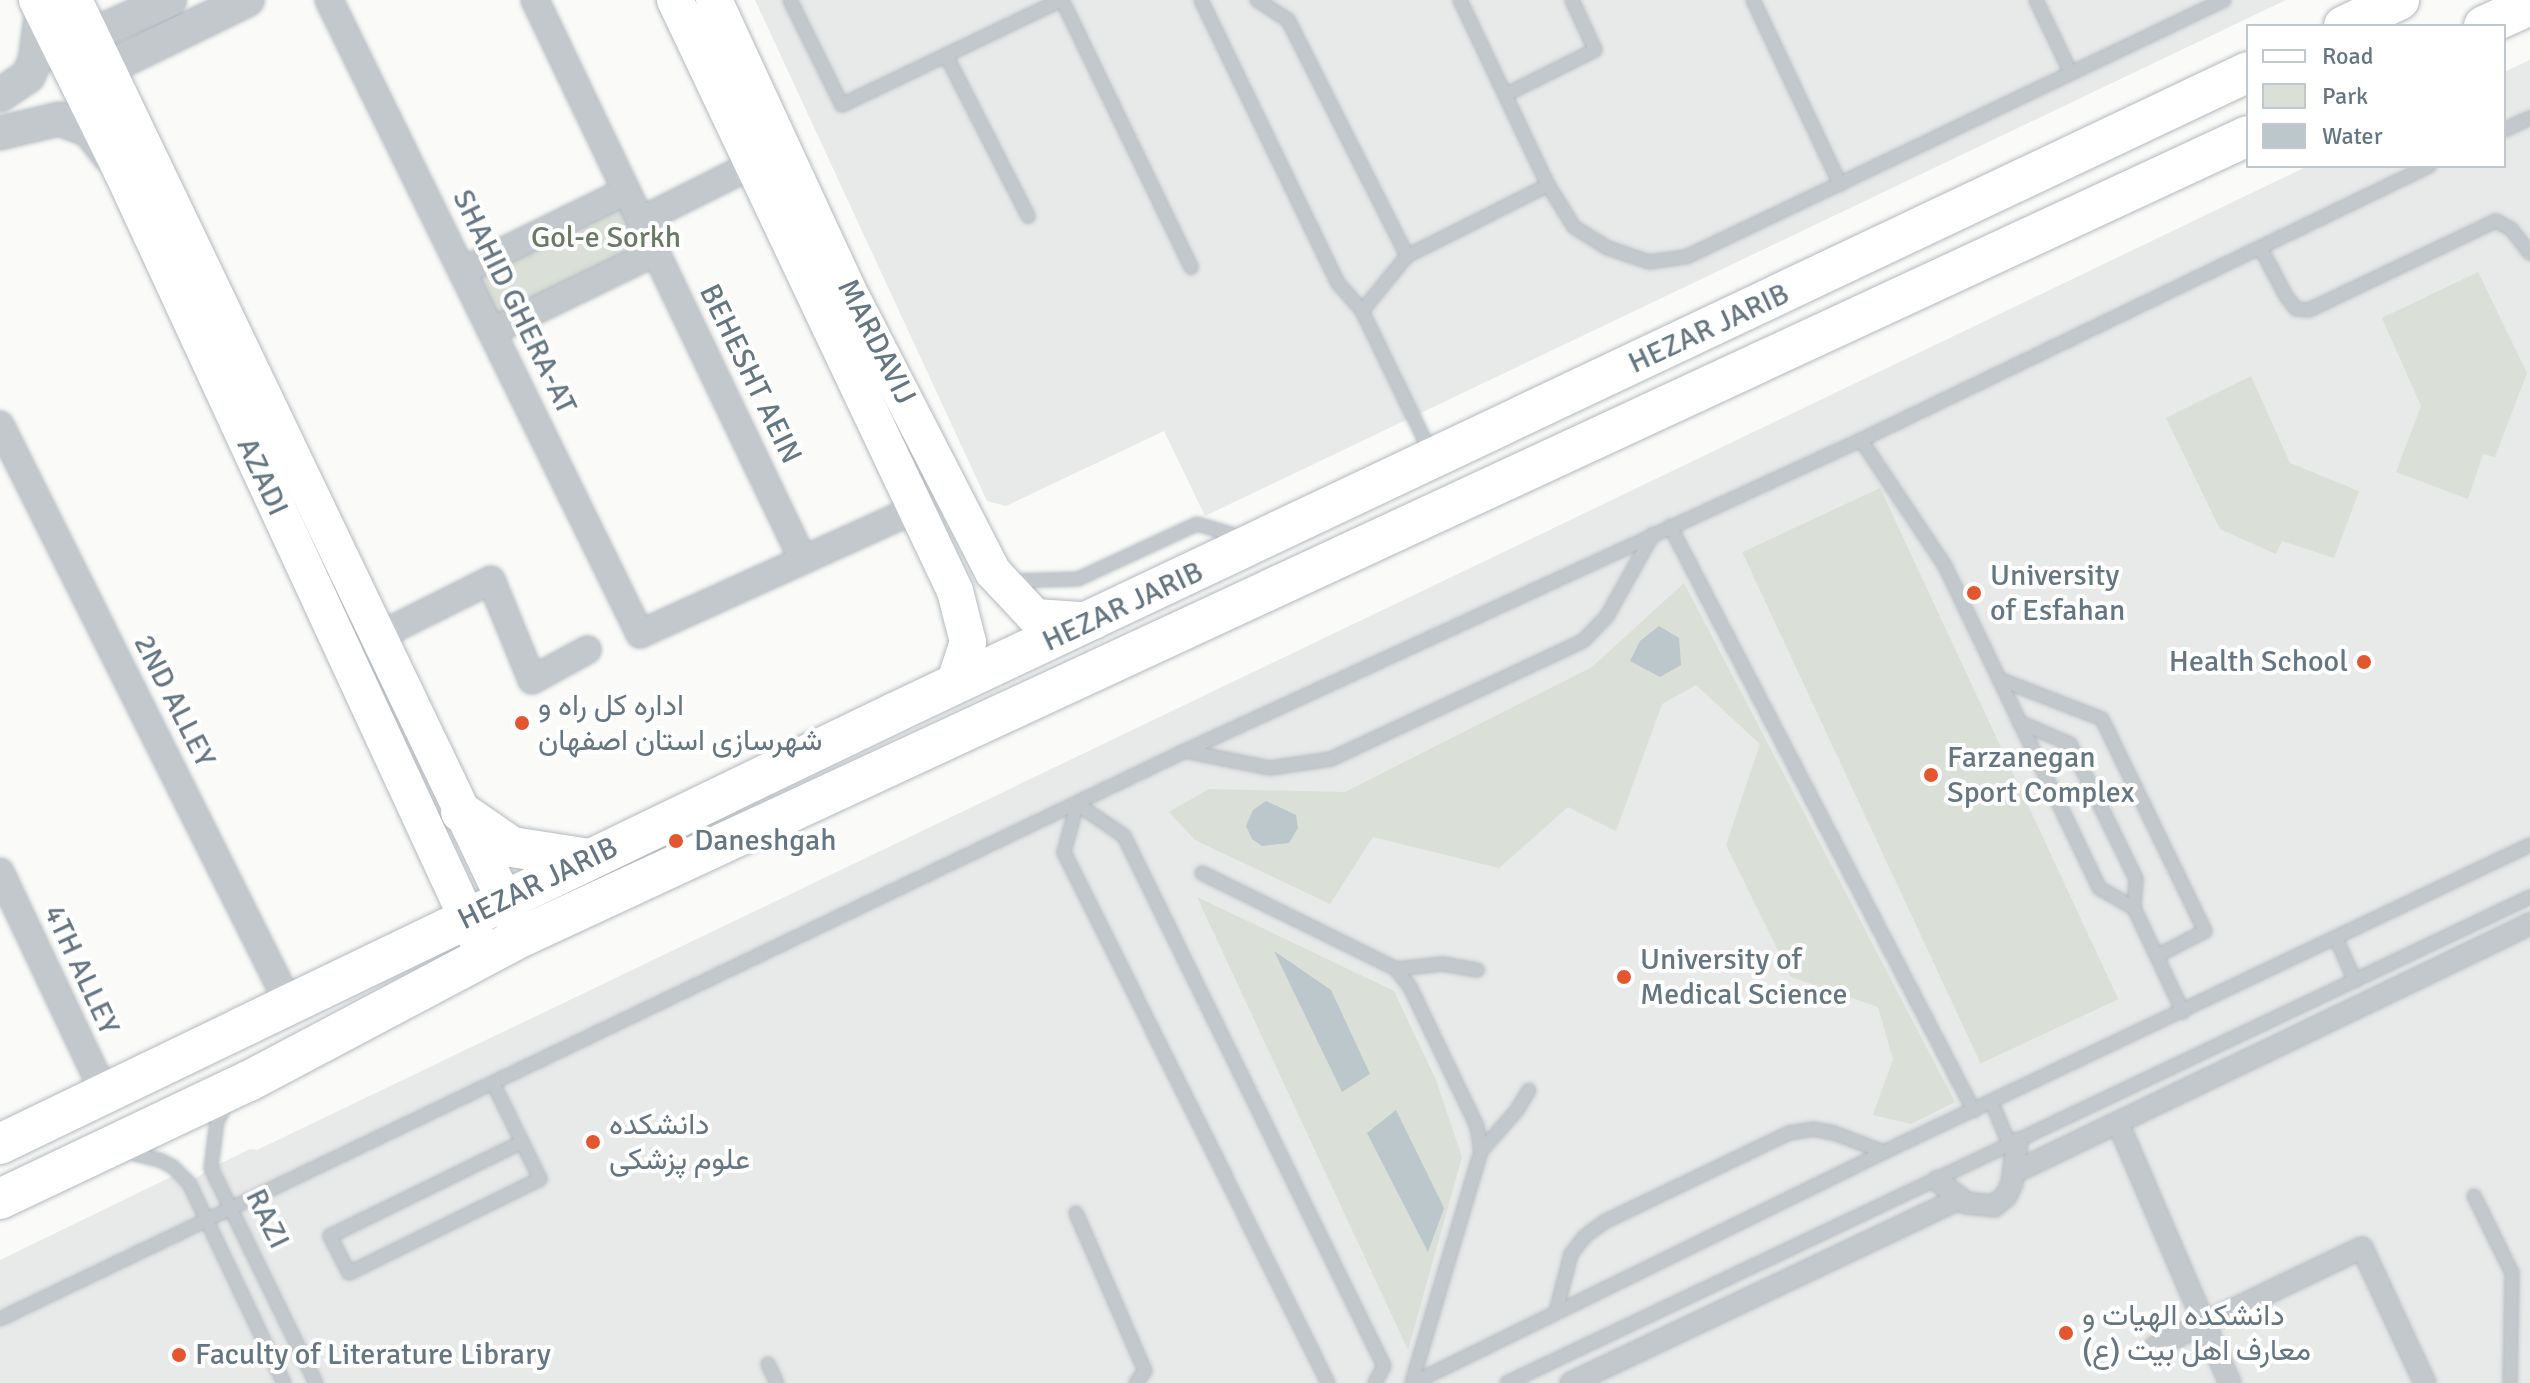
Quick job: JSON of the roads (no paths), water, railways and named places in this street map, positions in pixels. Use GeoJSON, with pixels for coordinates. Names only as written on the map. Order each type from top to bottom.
{"type":"FeatureCollection","features":[{"type":"Feature","properties":{"kind":"main road","name":"MARDAVIJ"},"geometry":{"type":"LineString","coordinates":[[675,0],[832,295],[993,572],[1035,617],[1094,621]]}},
{"type":"Feature","properties":{"kind":"main road","name":"MARDAVIJ"},"geometry":{"type":"LineString","coordinates":[[714,0],[915,509],[955,591],[968,642],[953,687]]}},
{"type":"Feature","properties":{"kind":"main road"},"geometry":{"type":"LineString","coordinates":[[2348,24],[2399,0]]}},
{"type":"Feature","properties":{"kind":"main road","name":"AZADI"},"geometry":{"type":"LineString","coordinates":[[51,3],[92,35],[236,380],[466,918],[485,955]]}},
{"type":"Feature","properties":{"kind":"main road","name":"AZADI"},"geometry":{"type":"LineString","coordinates":[[51,3],[122,172],[379,636],[523,936]]}},
{"type":"Feature","properties":{"kind":"main road"},"geometry":{"type":"LineString","coordinates":[[2488,24],[2530,5]]}},
{"type":"Feature","properties":{"kind":"main road","name":"HEZAR JARIB"},"geometry":{"type":"LineString","coordinates":[[0,1144],[290,1006],[504,899],[2246,73]]}},
{"type":"Feature","properties":{"kind":"main road","name":"HEZAR JARIB"},"geometry":{"type":"LineString","coordinates":[[0,1199],[249,1081],[523,936],[2246,137]]}},
{"type":"Feature","properties":{"kind":"main road"},"geometry":{"type":"LineString","coordinates":[[461,812],[512,847],[589,859]]}},
{"type":"Feature","properties":{"kind":"street"},"geometry":{"type":"LineString","coordinates":[[92,35],[170,0]]}},
{"type":"Feature","properties":{"kind":"street"},"geometry":{"type":"LineString","coordinates":[[107,68],[247,0]]}},
{"type":"Feature","properties":{"kind":"street","name":"SHAHID GHERA-AT"},"geometry":{"type":"LineString","coordinates":[[329,0],[640,634],[803,560]]}},
{"type":"Feature","properties":{"kind":"street","name":"BEHESHT AEIN"},"geometry":{"type":"LineString","coordinates":[[535,0],[803,560]]}},
{"type":"Feature","properties":{"kind":"street"},"geometry":{"type":"LineString","coordinates":[[0,95],[28,76],[51,3]]}},
{"type":"Feature","properties":{"kind":"street"},"geometry":{"type":"LineString","coordinates":[[0,133],[59,119],[89,130],[122,172]]}},
{"type":"Feature","properties":{"kind":"street"},"geometry":{"type":"LineString","coordinates":[[640,221],[732,175]]}},
{"type":"Feature","properties":{"kind":"street"},"geometry":{"type":"LineString","coordinates":[[463,271],[626,191]]}},
{"type":"Feature","properties":{"kind":"street"},"geometry":{"type":"LineString","coordinates":[[493,331],[656,252]]}},
{"type":"Feature","properties":{"kind":"street","name":"2ND ALLEY"},"geometry":{"type":"LineString","coordinates":[[0,425],[290,1006]]}},
{"type":"Feature","properties":{"kind":"street"},"geometry":{"type":"LineString","coordinates":[[803,560],[915,509]]}},
{"type":"Feature","properties":{"kind":"street"},"geometry":{"type":"LineString","coordinates":[[379,636],[491,580],[532,680],[587,650]]}},
{"type":"Feature","properties":{"kind":"street","name":"4TH ALLEY"},"geometry":{"type":"LineString","coordinates":[[0,872],[105,1094]]}},
{"type":"Feature","properties":{"kind":"street"},"geometry":{"type":"LineString","coordinates":[[2015,1172],[2530,924]]}},
{"type":"Feature","properties":{"kind":"street"},"geometry":{"type":"LineString","coordinates":[[2118,1123],[2230,1383]]}},
{"type":"Feature","properties":{"kind":"street"},"geometry":{"type":"LineString","coordinates":[[1938,1181],[1960,1198],[1981,1207],[1994,1206],[2006,1196],[2015,1172],[2013,1144]]}},
{"type":"Feature","properties":{"kind":"street"},"geometry":{"type":"LineString","coordinates":[[1571,1383],[1595,1378],[1960,1198]]}},
{"type":"Feature","properties":{"kind":"street"},"geometry":{"type":"LineString","coordinates":[[2155,1347],[2362,1248],[2425,1383]]}},
{"type":"Feature","properties":{"kind":"lane"},"geometry":{"type":"LineString","coordinates":[[790,0],[842,105],[1061,0],[1191,267]]}},
{"type":"Feature","properties":{"kind":"lane"},"geometry":{"type":"LineString","coordinates":[[1201,0],[1338,283],[1362,311],[1434,459]]}},
{"type":"Feature","properties":{"kind":"lane"},"geometry":{"type":"LineString","coordinates":[[1257,0],[1288,20],[1407,256]]}},
{"type":"Feature","properties":{"kind":"lane"},"geometry":{"type":"LineString","coordinates":[[1460,0],[1548,185],[1574,227],[1608,248],[1649,262],[1686,257],[2224,0]]}},
{"type":"Feature","properties":{"kind":"lane"},"geometry":{"type":"LineString","coordinates":[[1505,95],[1595,50],[1572,0]]}},
{"type":"Feature","properties":{"kind":"lane"},"geometry":{"type":"LineString","coordinates":[[1753,0],[1840,184]]}},
{"type":"Feature","properties":{"kind":"lane"},"geometry":{"type":"LineString","coordinates":[[2036,0],[2071,73]]}},
{"type":"Feature","properties":{"kind":"lane"},"geometry":{"type":"LineString","coordinates":[[946,55],[1028,216]]}},
{"type":"Feature","properties":{"kind":"lane"},"geometry":{"type":"LineString","coordinates":[[2506,129],[2530,118]]}},
{"type":"Feature","properties":{"kind":"lane"},"geometry":{"type":"LineString","coordinates":[[0,1319],[1185,751],[1861,440],[2425,168]]}},
{"type":"Feature","properties":{"kind":"lane"},"geometry":{"type":"LineString","coordinates":[[1362,311],[1407,256],[1548,185]]}},
{"type":"Feature","properties":{"kind":"lane"},"geometry":{"type":"LineString","coordinates":[[2260,247],[2296,309],[2309,310],[2496,221],[2511,229],[2530,253]]}},
{"type":"Feature","properties":{"kind":"lane"},"geometry":{"type":"LineString","coordinates":[[1861,440],[1945,566],[2099,888],[2134,908]]}},
{"type":"Feature","properties":{"kind":"lane"},"geometry":{"type":"LineString","coordinates":[[1002,581],[1078,579],[1197,524],[1259,542]]}},
{"type":"Feature","properties":{"kind":"lane"},"geometry":{"type":"LineString","coordinates":[[1670,526],[1974,1111]]}},
{"type":"Feature","properties":{"kind":"lane"},"geometry":{"type":"LineString","coordinates":[[1185,751],[1270,768],[1331,759],[1583,641],[1607,616],[1653,534]]}},
{"type":"Feature","properties":{"kind":"lane"},"geometry":{"type":"LineString","coordinates":[[1999,679],[2102,719],[2205,931],[2157,956]]}},
{"type":"Feature","properties":{"kind":"lane"},"geometry":{"type":"LineString","coordinates":[[2019,722],[2070,744],[2136,879],[2134,908],[2183,1012]]}},
{"type":"Feature","properties":{"kind":"lane"},"geometry":{"type":"LineString","coordinates":[[1077,804],[1064,852],[1328,1383]]}},
{"type":"Feature","properties":{"kind":"lane"},"geometry":{"type":"LineString","coordinates":[[1077,804],[1124,836],[1384,1366],[1375,1383]]}},
{"type":"Feature","properties":{"kind":"lane"},"geometry":{"type":"LineString","coordinates":[[1412,1383],[1884,1152],[2530,845]]}},
{"type":"Feature","properties":{"kind":"lane"},"geometry":{"type":"LineString","coordinates":[[1202,873],[1396,969],[1410,987],[1477,1126],[1481,1151]]}},
{"type":"Feature","properties":{"kind":"lane"},"geometry":{"type":"LineString","coordinates":[[1507,1383],[1938,1181],[2530,897]]}},
{"type":"Feature","properties":{"kind":"lane"},"geometry":{"type":"LineString","coordinates":[[2336,938],[2355,981]]}},
{"type":"Feature","properties":{"kind":"lane"},"geometry":{"type":"LineString","coordinates":[[1396,969],[1443,964],[1477,970]]}},
{"type":"Feature","properties":{"kind":"lane","name":"RAZI"},"geometry":{"type":"LineString","coordinates":[[249,1081],[225,1107],[215,1137],[211,1168],[233,1207],[316,1383]]}},
{"type":"Feature","properties":{"kind":"lane"},"geometry":{"type":"LineString","coordinates":[[493,1083],[522,1142],[540,1179],[349,1273],[330,1236],[522,1142]]}},
{"type":"Feature","properties":{"kind":"lane"},"geometry":{"type":"LineString","coordinates":[[1412,1383],[1481,1151],[1517,1110],[1529,1090]]}},
{"type":"Feature","properties":{"kind":"lane"},"geometry":{"type":"LineString","coordinates":[[1992,1103],[2013,1144]]}},
{"type":"Feature","properties":{"kind":"lane"},"geometry":{"type":"LineString","coordinates":[[1556,1312],[1571,1254],[1585,1236],[1618,1215],[1789,1133],[1813,1129],[1834,1133],[1884,1152]]}},
{"type":"Feature","properties":{"kind":"lane","name":"RAZI"},"geometry":{"type":"LineString","coordinates":[[108,1149],[149,1155],[173,1167],[189,1183],[284,1383]]}},
{"type":"Feature","properties":{"kind":"lane"},"geometry":{"type":"LineString","coordinates":[[2474,1196],[2512,1273],[2510,1383]]}},
{"type":"Feature","properties":{"kind":"lane"},"geometry":{"type":"LineString","coordinates":[[1076,1213],[1145,1371],[1136,1383]]}},
{"type":"Feature","properties":{"kind":"lane"},"geometry":{"type":"LineString","coordinates":[[768,1364],[777,1383]]}},
{"type":"Feature","properties":{"kind":"water"},"geometry":{"type":"Polygon","coordinates":[[[1659,626],[1679,638],[1681,665],[1660,677],[1630,661],[1640,641],[1659,626]]]}},
{"type":"Feature","properties":{"kind":"water"},"geometry":{"type":"Polygon","coordinates":[[[1266,801],[1296,815],[1298,828],[1289,843],[1262,846],[1252,839],[1246,826],[1253,810],[1266,801]]]}},
{"type":"Feature","properties":{"kind":"water"},"geometry":{"type":"Polygon","coordinates":[[[1274,951],[1331,990],[1370,1074],[1342,1092],[1274,951]]]}},
{"type":"Feature","properties":{"kind":"water"},"geometry":{"type":"Polygon","coordinates":[[[1396,1110],[1444,1208],[1428,1252],[1367,1133],[1396,1110]]]}},
{"type":"Feature","properties":{"kind":"place","name":"University of Esfahan"},"geometry":{"type":"Point","coordinates":[1974,593]}},
{"type":"Feature","properties":{"kind":"place","name":"Health School"},"geometry":{"type":"Point","coordinates":[2364,662]}},
{"type":"Feature","properties":{"kind":"place","name":"اداره کل راه و شهرسازی استان اصفهان"},"geometry":{"type":"Point","coordinates":[522,723]}},
{"type":"Feature","properties":{"kind":"place","name":"Farzanegan Sport Complex"},"geometry":{"type":"Point","coordinates":[1931,775]}},
{"type":"Feature","properties":{"kind":"place","name":"Daneshgah"},"geometry":{"type":"Point","coordinates":[676,841]}},
{"type":"Feature","properties":{"kind":"place","name":"University of Medical Science"},"geometry":{"type":"Point","coordinates":[1624,977]}},
{"type":"Feature","properties":{"kind":"place","name":"دانشکده علوم پزشکی"},"geometry":{"type":"Point","coordinates":[593,1142]}},
{"type":"Feature","properties":{"kind":"place","name":"دانشکده الهیات و معارف اهل بیت (ع)"},"geometry":{"type":"Point","coordinates":[2066,1333]}},
{"type":"Feature","properties":{"kind":"place","name":"Faculty of Literature Library"},"geometry":{"type":"Point","coordinates":[179,1355]}},
{"type":"Feature","properties":{"kind":"park label","name":"Gol-e Sorkh"},"geometry":{"type":"Point","coordinates":[606,238]}}]}
